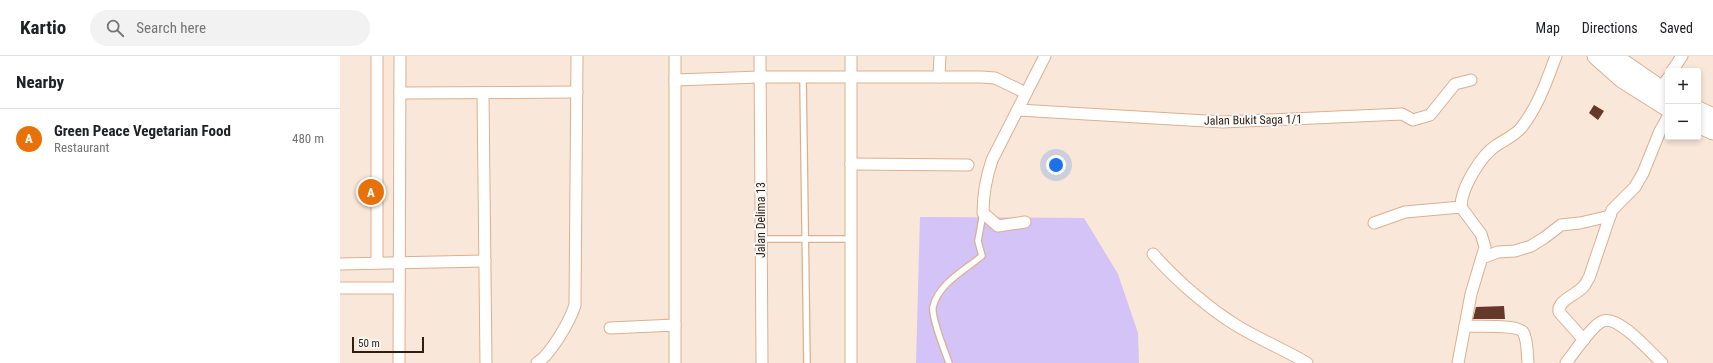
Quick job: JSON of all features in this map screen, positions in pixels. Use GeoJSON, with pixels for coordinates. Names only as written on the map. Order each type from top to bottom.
{"type":"FeatureCollection","features":[{"type":"Feature","properties":{"kind":"main road"},"geometry":{"type":"LineString","coordinates":[[1596,56],[1622,78],[1665,106]]}},
{"type":"Feature","properties":{"kind":"main road"},"geometry":{"type":"LineString","coordinates":[[1613,56],[1665,87]]}},
{"type":"Feature","properties":{"kind":"main road"},"geometry":{"type":"LineString","coordinates":[[1701,111],[1713,117]]}},
{"type":"Feature","properties":{"kind":"main road"},"geometry":{"type":"LineString","coordinates":[[1701,125],[1713,131]]}},
{"type":"Feature","properties":{"kind":"street"},"geometry":{"type":"LineString","coordinates":[[377,56],[377,263]]}},
{"type":"Feature","properties":{"kind":"street"},"geometry":{"type":"LineString","coordinates":[[399,363],[400,56]]}},
{"type":"Feature","properties":{"kind":"street"},"geometry":{"type":"LineString","coordinates":[[537,363],[546,354],[567,324],[575,305],[577,56]]}},
{"type":"Feature","properties":{"kind":"street"},"geometry":{"type":"LineString","coordinates":[[675,56],[675,363]]}},
{"type":"Feature","properties":{"kind":"street","name":"Jalan Delima 13"},"geometry":{"type":"LineString","coordinates":[[760,56],[762,363]]}},
{"type":"Feature","properties":{"kind":"street"},"geometry":{"type":"LineString","coordinates":[[851,56],[851,363]]}},
{"type":"Feature","properties":{"kind":"street"},"geometry":{"type":"LineString","coordinates":[[939,77],[940,56]]}},
{"type":"Feature","properties":{"kind":"street"},"geometry":{"type":"LineString","coordinates":[[1025,222],[998,226],[983,213],[983,197],[986,178],[992,160],[1045,56]]}},
{"type":"Feature","properties":{"kind":"street"},"geometry":{"type":"LineString","coordinates":[[1458,363],[1471,294],[1485,246],[1481,234],[1460,207],[1462,195],[1472,174],[1482,160],[1497,145],[1514,136],[1528,118],[1541,94],[1556,56]]}},
{"type":"Feature","properties":{"kind":"street"},"geometry":{"type":"LineString","coordinates":[[1674,68],[1682,56]]}},
{"type":"Feature","properties":{"kind":"street"},"geometry":{"type":"LineString","coordinates":[[675,80],[760,77],[995,78],[1026,93]]}},
{"type":"Feature","properties":{"kind":"street","name":"Jalan Bukit Saga 1/1"},"geometry":{"type":"LineString","coordinates":[[1018,110],[1223,122],[1402,114],[1413,120],[1430,115],[1455,84],[1471,80]]}},
{"type":"Feature","properties":{"kind":"street"},"geometry":{"type":"LineString","coordinates":[[400,93],[577,92]]}},
{"type":"Feature","properties":{"kind":"street"},"geometry":{"type":"LineString","coordinates":[[483,93],[486,363]]}},
{"type":"Feature","properties":{"kind":"street"},"geometry":{"type":"LineString","coordinates":[[1584,340],[1559,312],[1558,308],[1584,286],[1589,278],[1610,216],[1616,205],[1635,187],[1643,174],[1665,122]]}},
{"type":"Feature","properties":{"kind":"street"},"geometry":{"type":"LineString","coordinates":[[851,164],[968,165]]}},
{"type":"Feature","properties":{"kind":"street"},"geometry":{"type":"LineString","coordinates":[[1374,223],[1405,212],[1460,207]]}},
{"type":"Feature","properties":{"kind":"street"},"geometry":{"type":"LineString","coordinates":[[1482,258],[1498,252],[1515,251],[1531,246],[1561,225],[1580,223],[1610,216]]}},
{"type":"Feature","properties":{"kind":"street"},"geometry":{"type":"LineString","coordinates":[[1153,254],[1162,264],[1206,303],[1239,327],[1307,363]]}},
{"type":"Feature","properties":{"kind":"street"},"geometry":{"type":"LineString","coordinates":[[340,264],[485,261]]}},
{"type":"Feature","properties":{"kind":"street"},"geometry":{"type":"LineString","coordinates":[[340,288],[399,288]]}},
{"type":"Feature","properties":{"kind":"street"},"geometry":{"type":"LineString","coordinates":[[1566,363],[1594,327],[1603,321],[1616,322],[1626,329],[1662,363]]}},
{"type":"Feature","properties":{"kind":"street"},"geometry":{"type":"LineString","coordinates":[[610,328],[675,325]]}},
{"type":"Feature","properties":{"kind":"street"},"geometry":{"type":"LineString","coordinates":[[1465,326],[1505,327],[1520,330],[1523,333],[1525,341],[1528,363]]}},
{"type":"Feature","properties":{"kind":"lane"},"geometry":{"type":"LineString","coordinates":[[803,78],[807,363]]}},
{"type":"Feature","properties":{"kind":"lane"},"geometry":{"type":"LineString","coordinates":[[949,363],[936,325],[933,308],[940,292],[953,278],[982,256],[978,241],[983,213]]}},
{"type":"Feature","properties":{"kind":"lane"},"geometry":{"type":"LineString","coordinates":[[761,239],[851,239]]}},
{"type":"Feature","properties":{"kind":"shaded area"},"geometry":{"type":"Polygon","coordinates":[[[920,217],[1084,218],[1118,274],[1138,333],[1139,363],[916,363],[920,217]]]}},
{"type":"Feature","properties":{"kind":"building"},"geometry":{"type":"Polygon","coordinates":[[[1594,105],[1604,111],[1598,120],[1589,113],[1594,105]]]}},
{"type":"Feature","properties":{"kind":"building"},"geometry":{"type":"Polygon","coordinates":[[[1504,306],[1505,319],[1473,319],[1476,307],[1504,306]]]}},
{"type":"Feature","properties":{"kind":"place","name":"Green Peace Vegetarian Food"},"geometry":{"type":"Point","coordinates":[371,192]}}]}
